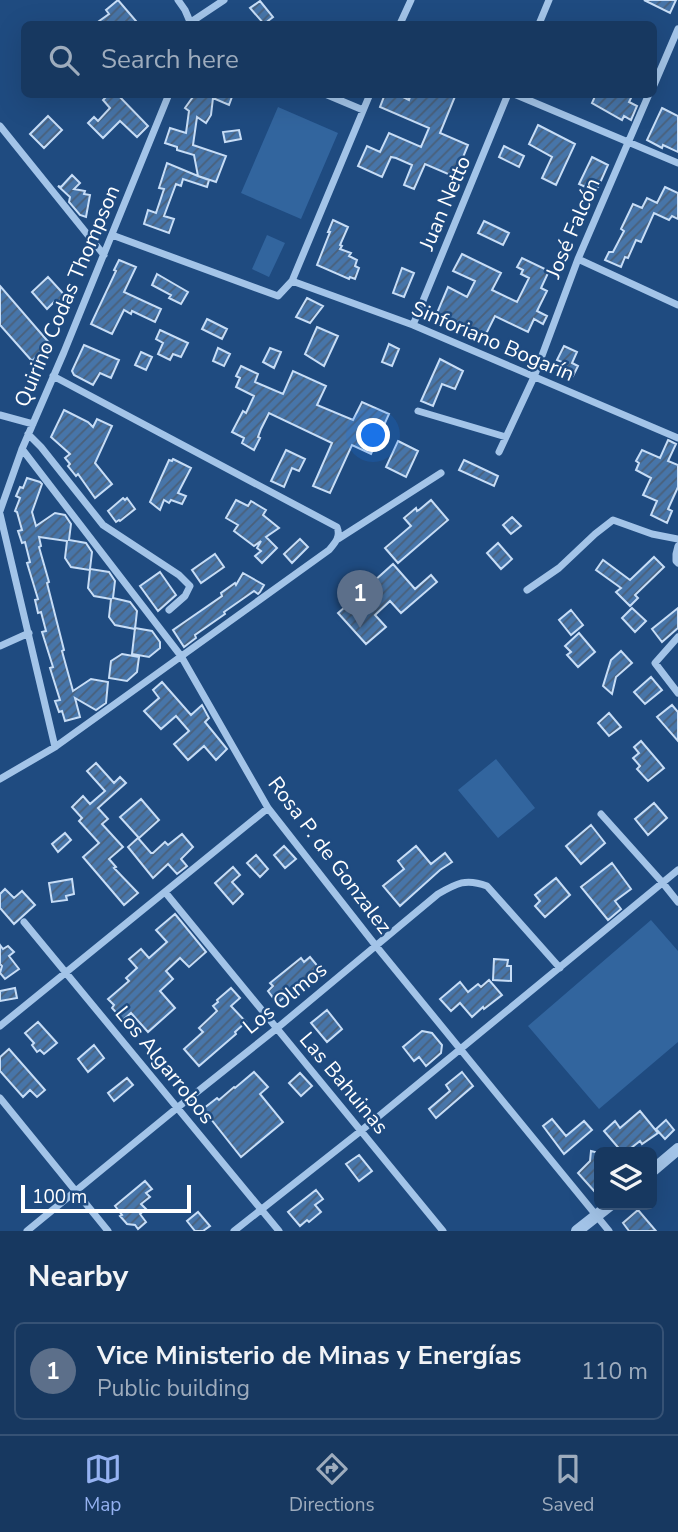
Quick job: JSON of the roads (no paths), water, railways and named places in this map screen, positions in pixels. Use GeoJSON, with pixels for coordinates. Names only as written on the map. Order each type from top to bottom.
{"type":"FeatureCollection","features":[{"type":"Feature","properties":{"kind":"street"},"geometry":{"type":"LineString","coordinates":[[178,0],[190,21]]}},
{"type":"Feature","properties":{"kind":"street"},"geometry":{"type":"LineString","coordinates":[[194,21],[225,0]]}},
{"type":"Feature","properties":{"kind":"street"},"geometry":{"type":"LineString","coordinates":[[401,21],[411,0]]}},
{"type":"Feature","properties":{"kind":"street"},"geometry":{"type":"LineString","coordinates":[[540,21],[549,0]]}},
{"type":"Feature","properties":{"kind":"street"},"geometry":{"type":"LineString","coordinates":[[657,76],[678,29]]}},
{"type":"Feature","properties":{"kind":"street","name":"Quirino Codas Thompson"},"geometry":{"type":"LineString","coordinates":[[55,747],[0,512],[22,449],[167,98]]}},
{"type":"Feature","properties":{"kind":"street"},"geometry":{"type":"LineString","coordinates":[[334,98],[363,110]]}},
{"type":"Feature","properties":{"kind":"street"},"geometry":{"type":"LineString","coordinates":[[112,235],[278,296],[292,281],[368,98]]}},
{"type":"Feature","properties":{"kind":"street","name":"Juan Netto"},"geometry":{"type":"LineString","coordinates":[[413,324],[506,98]]}},
{"type":"Feature","properties":{"kind":"street"},"geometry":{"type":"LineString","coordinates":[[523,98],[678,163]]}},
{"type":"Feature","properties":{"kind":"street","name":"José Falcón"},"geometry":{"type":"LineString","coordinates":[[499,453],[534,377],[578,259],[647,98]]}},
{"type":"Feature","properties":{"kind":"street"},"geometry":{"type":"LineString","coordinates":[[0,126],[104,255]]}},
{"type":"Feature","properties":{"kind":"street"},"geometry":{"type":"LineString","coordinates":[[578,259],[678,304]]}},
{"type":"Feature","properties":{"kind":"street","name":"Sinforiano Bogarín"},"geometry":{"type":"LineString","coordinates":[[292,281],[413,324],[678,438]]}},
{"type":"Feature","properties":{"kind":"street"},"geometry":{"type":"LineString","coordinates":[[53,376],[337,527],[338,539]]}},
{"type":"Feature","properties":{"kind":"street"},"geometry":{"type":"LineString","coordinates":[[418,411],[506,437]]}},
{"type":"Feature","properties":{"kind":"street"},"geometry":{"type":"LineString","coordinates":[[0,415],[33,424]]}},
{"type":"Feature","properties":{"kind":"street"},"geometry":{"type":"LineString","coordinates":[[28,435],[41,447],[103,525],[179,575],[190,586],[185,596],[169,610]]}},
{"type":"Feature","properties":{"kind":"street","name":"Rosa P. de Gonzalez"},"geometry":{"type":"LineString","coordinates":[[22,449],[181,656],[268,808],[376,946],[609,1231]]}},
{"type":"Feature","properties":{"kind":"street"},"geometry":{"type":"LineString","coordinates":[[0,779],[55,747],[329,550],[338,539],[441,474]]}},
{"type":"Feature","properties":{"kind":"street"},"geometry":{"type":"LineString","coordinates":[[527,590],[559,568],[613,520],[652,534],[678,539]]}},
{"type":"Feature","properties":{"kind":"street"},"geometry":{"type":"LineString","coordinates":[[678,546],[678,563]]}},
{"type":"Feature","properties":{"kind":"street"},"geometry":{"type":"LineString","coordinates":[[0,646],[29,633]]}},
{"type":"Feature","properties":{"kind":"street"},"geometry":{"type":"LineString","coordinates":[[678,637],[654,663],[678,693]]}},
{"type":"Feature","properties":{"kind":"street"},"geometry":{"type":"LineString","coordinates":[[0,1026],[268,808]]}},
{"type":"Feature","properties":{"kind":"street"},"geometry":{"type":"LineString","coordinates":[[601,814],[678,902]]}},
{"type":"Feature","properties":{"kind":"street"},"geometry":{"type":"LineString","coordinates":[[234,1231],[362,1130],[678,870]]}},
{"type":"Feature","properties":{"kind":"street","name":"Los Olmos"},"geometry":{"type":"LineString","coordinates":[[27,1231],[438,894],[455,883],[474,881],[487,886],[560,968]]}},
{"type":"Feature","properties":{"kind":"street","name":"Las Bahuinas"},"geometry":{"type":"LineString","coordinates":[[166,892],[443,1231]]}},
{"type":"Feature","properties":{"kind":"street","name":"Los Algarrobos"},"geometry":{"type":"LineString","coordinates":[[24,922],[279,1231]]}},
{"type":"Feature","properties":{"kind":"street"},"geometry":{"type":"LineString","coordinates":[[0,1098],[108,1231]]}},
{"type":"Feature","properties":{"kind":"street"},"geometry":{"type":"LineString","coordinates":[[657,1167],[678,1149]]}},
{"type":"Feature","properties":{"kind":"street"},"geometry":{"type":"LineString","coordinates":[[577,1231],[604,1210]]}},
{"type":"Feature","properties":{"kind":"place","name":"Vice Ministerio de Minas y Energías"},"geometry":{"type":"Point","coordinates":[360,628]}}]}
